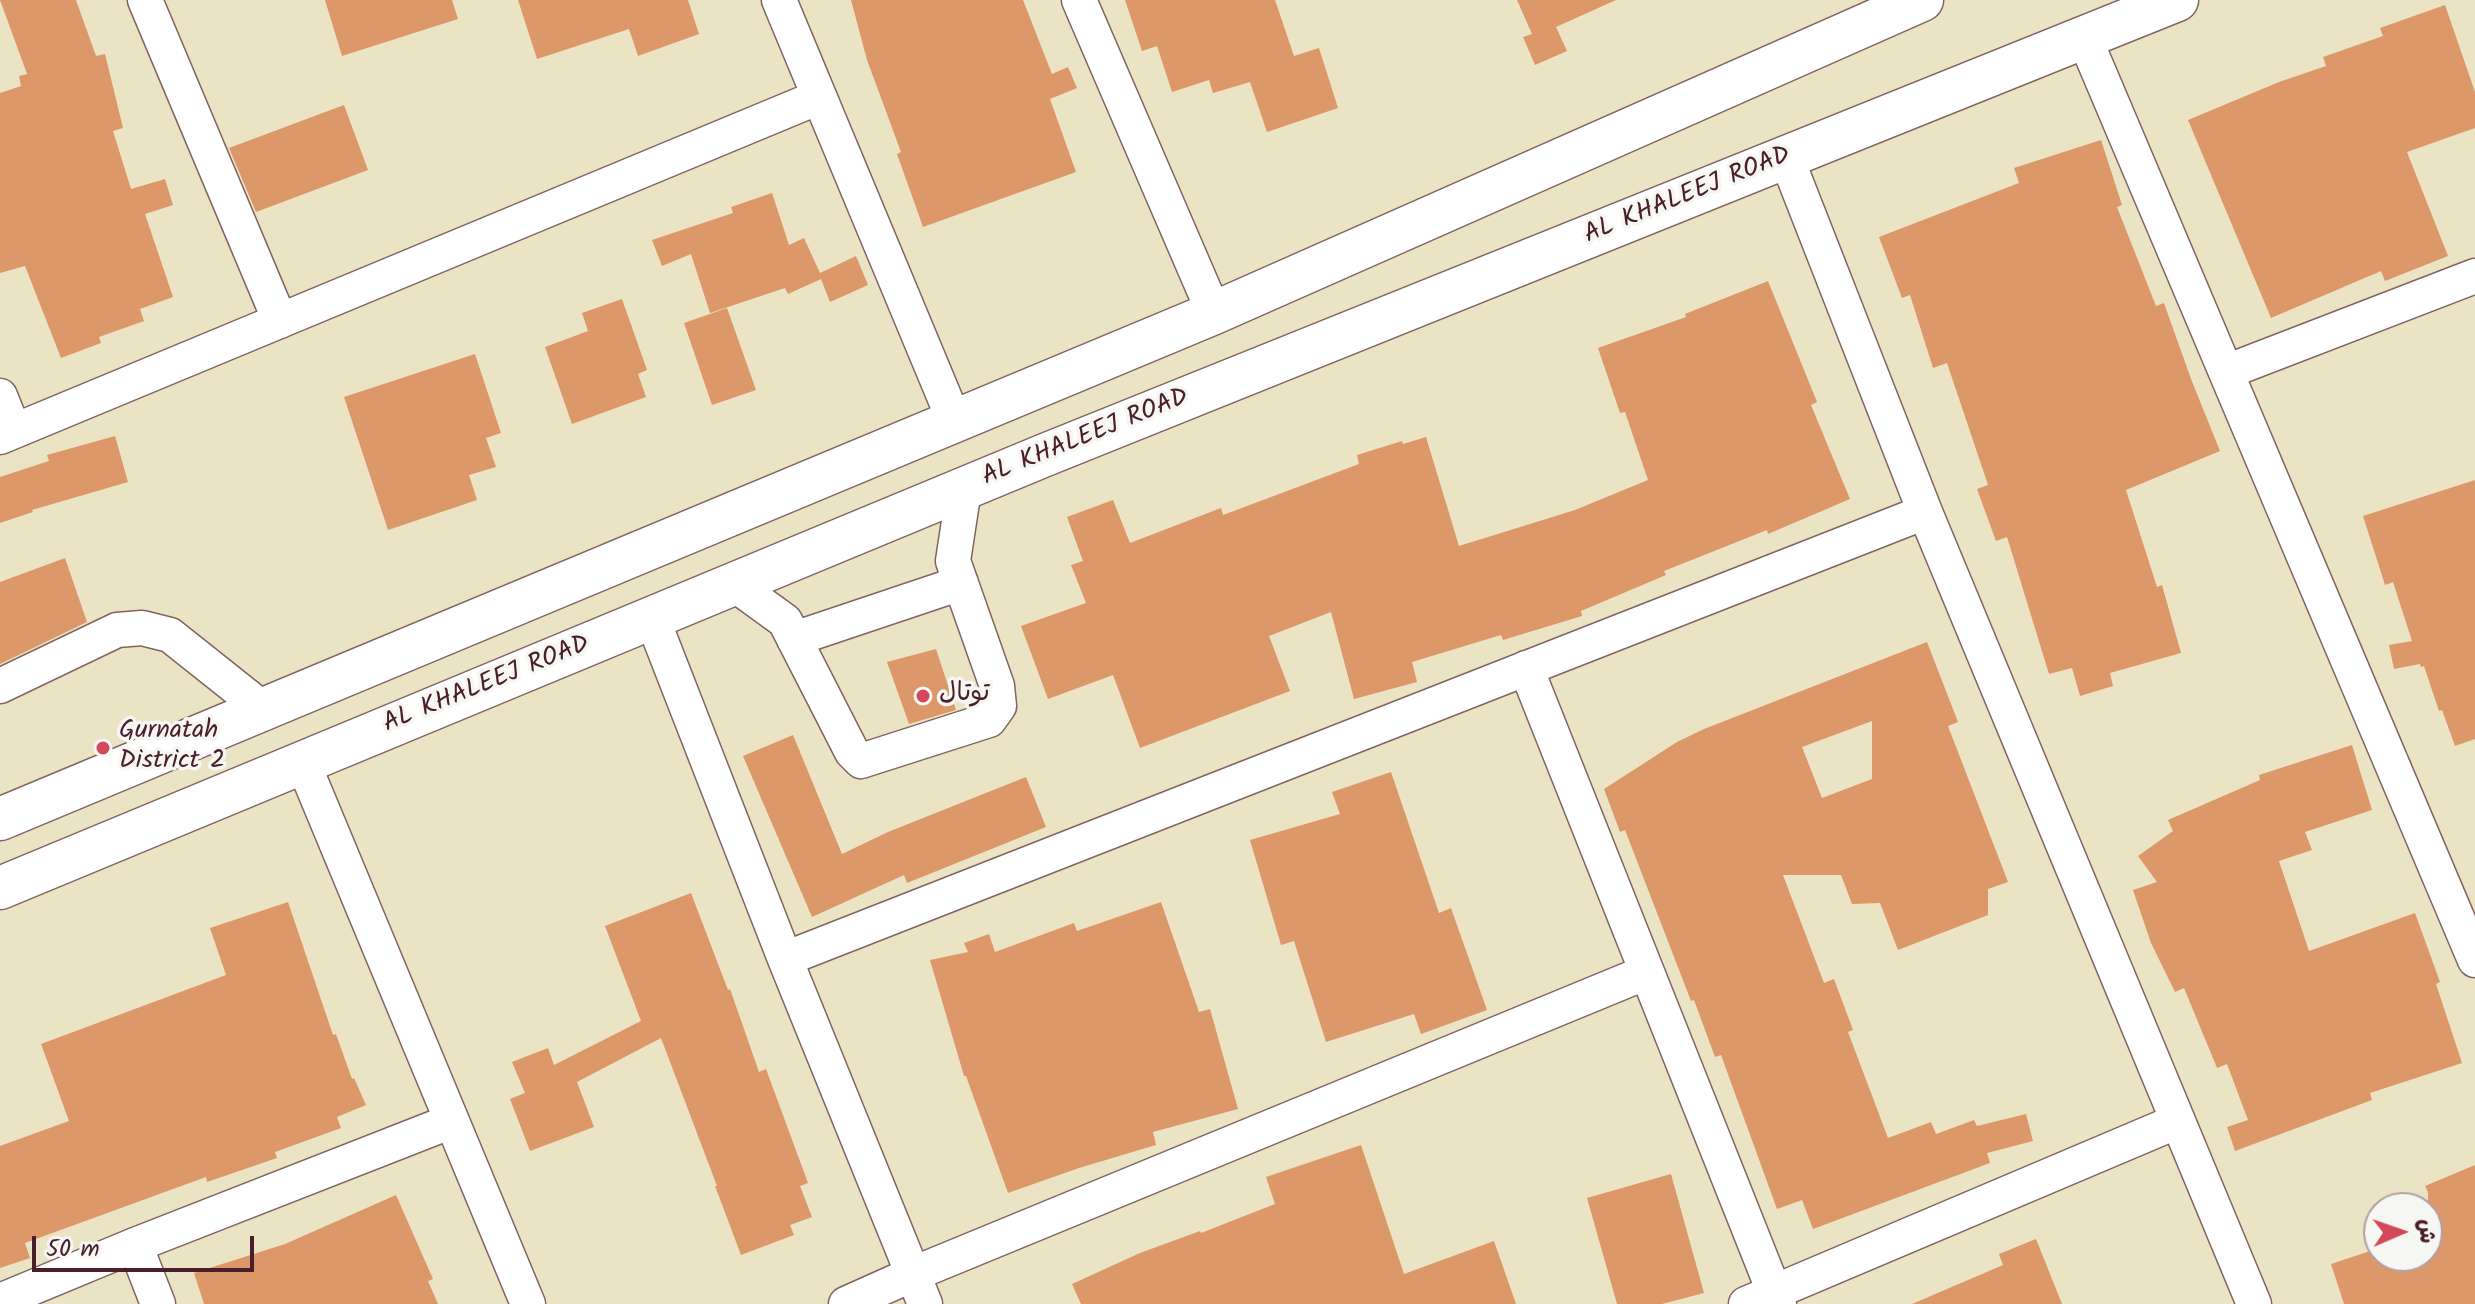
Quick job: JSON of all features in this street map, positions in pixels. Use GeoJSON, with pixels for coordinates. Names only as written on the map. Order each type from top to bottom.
{"type":"FeatureCollection","features":[{"type":"Feature","properties":{"kind":"main road"},"geometry":{"type":"LineString","coordinates":[[0,819],[1214,313],[1922,0]]}},
{"type":"Feature","properties":{"kind":"main road","name":"AL KHALEEJ ROAD"},"geometry":{"type":"LineString","coordinates":[[0,888],[964,489],[2177,0]]}},
{"type":"Feature","properties":{"kind":"street"},"geometry":{"type":"LineString","coordinates":[[145,0],[280,321]]}},
{"type":"Feature","properties":{"kind":"street"},"geometry":{"type":"LineString","coordinates":[[779,0],[954,420]]}},
{"type":"Feature","properties":{"kind":"street"},"geometry":{"type":"LineString","coordinates":[[1079,0],[1214,313]]}},
{"type":"Feature","properties":{"kind":"street"},"geometry":{"type":"LineString","coordinates":[[2084,37],[2475,960]]}},
{"type":"Feature","properties":{"kind":"street"},"geometry":{"type":"LineString","coordinates":[[0,396],[7,434],[819,97]]}},
{"type":"Feature","properties":{"kind":"street"},"geometry":{"type":"LineString","coordinates":[[1786,157],[1925,512],[2254,1304]]}},
{"type":"Feature","properties":{"kind":"street"},"geometry":{"type":"LineString","coordinates":[[2226,372],[2475,276]]}},
{"type":"Feature","properties":{"kind":"street"},"geometry":{"type":"LineString","coordinates":[[734,584],[785,621],[852,752],[861,761],[989,720],[999,706],[997,686],[953,561],[964,489]]}},
{"type":"Feature","properties":{"kind":"street"},"geometry":{"type":"LineString","coordinates":[[785,959],[1925,512]]}},
{"type":"Feature","properties":{"kind":"street"},"geometry":{"type":"LineString","coordinates":[[794,639],[961,583]]}},
{"type":"Feature","properties":{"kind":"street"},"geometry":{"type":"LineString","coordinates":[[652,618],[785,959],[919,1289]]}},
{"type":"Feature","properties":{"kind":"street"},"geometry":{"type":"LineString","coordinates":[[0,686],[117,630],[142,628],[170,635],[263,709]]}},
{"type":"Feature","properties":{"kind":"street"},"geometry":{"type":"LineString","coordinates":[[1526,668],[1647,972],[1767,1300],[2178,1121]]}},
{"type":"Feature","properties":{"kind":"street"},"geometry":{"type":"LineString","coordinates":[[303,763],[528,1304]]}},
{"type":"Feature","properties":{"kind":"street"},"geometry":{"type":"LineString","coordinates":[[846,1304],[919,1289],[1647,972]]}},
{"type":"Feature","properties":{"kind":"street"},"geometry":{"type":"LineString","coordinates":[[0,1301],[452,1121]]}},
{"type":"Feature","properties":{"kind":"street"},"geometry":{"type":"LineString","coordinates":[[135,1245],[158,1304]]}},
{"type":"Feature","properties":{"kind":"building"},"geometry":{"type":"Polygon","coordinates":[[[0,0],[76,0],[96,56],[105,54],[123,128],[113,131],[131,189],[165,179],[173,205],[145,214],[173,297],[140,309],[144,321],[99,337],[101,343],[61,358],[25,266],[0,273],[0,93],[21,86],[19,76],[27,74],[0,0]]]}},
{"type":"Feature","properties":{"kind":"building"},"geometry":{"type":"Polygon","coordinates":[[[325,0],[452,0],[458,19],[342,56],[325,0]]]}},
{"type":"Feature","properties":{"kind":"building"},"geometry":{"type":"Polygon","coordinates":[[[518,0],[688,0],[699,34],[638,56],[629,29],[537,59],[518,0]]]}},
{"type":"Feature","properties":{"kind":"building"},"geometry":{"type":"Polygon","coordinates":[[[851,0],[1023,0],[1052,74],[1068,67],[1077,88],[1050,99],[1076,172],[923,227],[897,154],[901,152],[867,60],[851,0]]]}},
{"type":"Feature","properties":{"kind":"building"},"geometry":{"type":"Polygon","coordinates":[[[1125,0],[1275,0],[1294,56],[1319,48],[1338,108],[1267,132],[1250,82],[1213,93],[1209,80],[1172,92],[1157,46],[1142,51],[1125,0]]]}},
{"type":"Feature","properties":{"kind":"building"},"geometry":{"type":"Polygon","coordinates":[[[1517,0],[1616,0],[1556,27],[1567,51],[1535,65],[1523,37],[1532,34],[1517,0]]]}},
{"type":"Feature","properties":{"kind":"building"},"geometry":{"type":"Polygon","coordinates":[[[2445,5],[2475,92],[2475,128],[2407,152],[2448,256],[2385,281],[2381,271],[2271,318],[2188,120],[2326,66],[2323,57],[2383,36],[2380,28],[2445,5]]]}},
{"type":"Feature","properties":{"kind":"building"},"geometry":{"type":"Polygon","coordinates":[[[344,105],[368,170],[256,212],[229,148],[344,105]]]}},
{"type":"Feature","properties":{"kind":"building"},"geometry":{"type":"Polygon","coordinates":[[[2101,140],[2122,205],[2117,207],[2156,306],[2164,303],[2220,451],[2126,490],[2157,587],[2162,585],[2181,653],[2110,673],[2113,686],[2080,696],[2072,668],[2049,674],[2007,537],[1996,541],[1977,489],[1988,485],[1947,363],[1933,368],[1910,295],[1902,298],[1879,237],[2019,183],[2014,168],[2101,140]]]}},
{"type":"Feature","properties":{"kind":"building"},"geometry":{"type":"Polygon","coordinates":[[[772,193],[789,245],[804,238],[820,273],[856,256],[868,285],[830,302],[821,279],[788,294],[785,288],[710,313],[691,254],[662,266],[652,240],[733,213],[731,207],[772,193]]]}},
{"type":"Feature","properties":{"kind":"building"},"geometry":{"type":"Polygon","coordinates":[[[1768,281],[1817,402],[1811,405],[1850,499],[1768,534],[1767,530],[1664,571],[1666,575],[1581,611],[1582,616],[1503,640],[1501,635],[1412,662],[1417,682],[1354,699],[1331,612],[1269,636],[1290,691],[1140,748],[1113,675],[1048,699],[1021,626],[1086,603],[1071,565],[1083,561],[1067,517],[1113,500],[1130,543],[1221,508],[1223,515],[1359,464],[1357,455],[1426,437],[1459,546],[1575,510],[1648,480],[1625,412],[1620,413],[1598,348],[1686,317],[1685,314],[1768,281]]]}},
{"type":"Feature","properties":{"kind":"building"},"geometry":{"type":"Polygon","coordinates":[[[622,299],[647,370],[638,374],[646,397],[572,424],[545,347],[588,331],[582,313],[622,299]]]}},
{"type":"Feature","properties":{"kind":"building"},"geometry":{"type":"Polygon","coordinates":[[[727,308],[756,390],[712,405],[684,323],[727,308]]]}},
{"type":"Feature","properties":{"kind":"building"},"geometry":{"type":"Polygon","coordinates":[[[475,354],[501,433],[486,438],[496,467],[469,475],[477,500],[388,530],[344,397],[475,354]]]}},
{"type":"Feature","properties":{"kind":"building"},"geometry":{"type":"Polygon","coordinates":[[[115,436],[128,482],[32,510],[0,523],[0,477],[49,461],[47,455],[115,436]]]}},
{"type":"Feature","properties":{"kind":"building"},"geometry":{"type":"Polygon","coordinates":[[[2475,480],[2475,739],[2455,746],[2424,666],[2394,669],[2389,645],[2412,641],[2393,582],[2385,585],[2363,516],[2475,480]]]}},
{"type":"Feature","properties":{"kind":"building"},"geometry":{"type":"Polygon","coordinates":[[[65,558],[87,622],[0,664],[0,582],[65,558]]]}},
{"type":"Feature","properties":{"kind":"building"},"geometry":{"type":"Polygon","coordinates":[[[1927,642],[1958,722],[1948,726],[2008,882],[1988,889],[1988,915],[1898,950],[1880,903],[1852,904],[1841,875],[1783,875],[1824,983],[1834,979],[1853,1030],[1848,1032],[1888,1138],[1931,1122],[1936,1134],[1974,1120],[1977,1126],[2026,1114],[2033,1141],[1987,1153],[1990,1163],[1813,1229],[1802,1200],[1777,1209],[1721,1055],[1715,1057],[1625,830],[1620,832],[1604,789],[1677,742],[1927,642]],[[1872,721],[1802,747],[1822,798],[1872,779],[1872,721]]]}},
{"type":"Feature","properties":{"kind":"building"},"geometry":{"type":"Polygon","coordinates":[[[936,649],[956,710],[909,724],[887,662],[936,649]]]}},
{"type":"Feature","properties":{"kind":"building"},"geometry":{"type":"Polygon","coordinates":[[[793,735],[842,854],[888,832],[1026,777],[1046,827],[907,883],[904,875],[812,917],[743,756],[793,735]]]}},
{"type":"Feature","properties":{"kind":"building"},"geometry":{"type":"Polygon","coordinates":[[[2352,745],[2372,810],[2305,832],[2312,850],[2279,861],[2309,951],[2415,913],[2440,982],[2436,984],[2462,1063],[2370,1093],[2372,1100],[2235,1151],[2227,1127],[2248,1120],[2227,1064],[2217,1068],[2184,988],[2175,992],[2151,943],[2133,890],[2157,882],[2138,856],[2173,831],[2168,820],[2260,780],[2259,775],[2352,745]]]}},
{"type":"Feature","properties":{"kind":"building"},"geometry":{"type":"Polygon","coordinates":[[[1391,772],[1439,913],[1451,908],[1487,1010],[1421,1034],[1414,1014],[1326,1042],[1294,941],[1281,945],[1250,840],[1340,814],[1332,792],[1391,772]]]}},
{"type":"Feature","properties":{"kind":"building"},"geometry":{"type":"Polygon","coordinates":[[[691,893],[759,1072],[766,1069],[808,1183],[800,1186],[812,1217],[790,1225],[794,1235],[741,1255],[661,1038],[577,1082],[594,1127],[530,1151],[510,1099],[525,1093],[512,1062],[548,1048],[554,1065],[641,1021],[605,926],[691,893]]]}},
{"type":"Feature","properties":{"kind":"building"},"geometry":{"type":"Polygon","coordinates":[[[288,902],[333,1035],[336,1034],[352,1079],[366,1105],[337,1117],[341,1128],[275,1152],[277,1158],[207,1182],[206,1177],[25,1243],[30,1258],[0,1268],[0,1146],[69,1121],[41,1044],[226,975],[210,928],[288,902]]]}},
{"type":"Feature","properties":{"kind":"building"},"geometry":{"type":"Polygon","coordinates":[[[1161,902],[1199,1012],[1210,1009],[1238,1109],[1153,1132],[1156,1145],[1008,1193],[964,1076],[930,960],[968,952],[964,943],[989,934],[995,952],[1074,923],[1077,931],[1161,902]]]}},
{"type":"Feature","properties":{"kind":"building"},"geometry":{"type":"Polygon","coordinates":[[[1361,1145],[1404,1274],[1494,1241],[1516,1304],[1081,1304],[1072,1284],[1140,1253],[1275,1204],[1266,1177],[1361,1145]]]}},
{"type":"Feature","properties":{"kind":"building"},"geometry":{"type":"Polygon","coordinates":[[[2475,1165],[2475,1304],[2344,1304],[2331,1264],[2363,1253],[2363,1272],[2443,1272],[2443,1192],[2428,1192],[2425,1186],[2475,1165]]]}},
{"type":"Feature","properties":{"kind":"building"},"geometry":{"type":"Polygon","coordinates":[[[1671,1174],[1704,1293],[1662,1304],[1617,1304],[1587,1198],[1671,1174]]]}},
{"type":"Feature","properties":{"kind":"building"},"geometry":{"type":"Polygon","coordinates":[[[396,1195],[433,1279],[428,1281],[438,1304],[204,1304],[194,1273],[285,1244],[396,1195]]]}},
{"type":"Feature","properties":{"kind":"building"},"geometry":{"type":"Polygon","coordinates":[[[2036,1239],[2062,1304],[1912,1304],[2003,1265],[1999,1254],[2036,1239]]]}},
{"type":"Feature","properties":{"kind":"place","name":"توتال"},"geometry":{"type":"Point","coordinates":[923,696]}},
{"type":"Feature","properties":{"kind":"place","name":"Gurnatah District 2"},"geometry":{"type":"Point","coordinates":[103,748]}}]}
